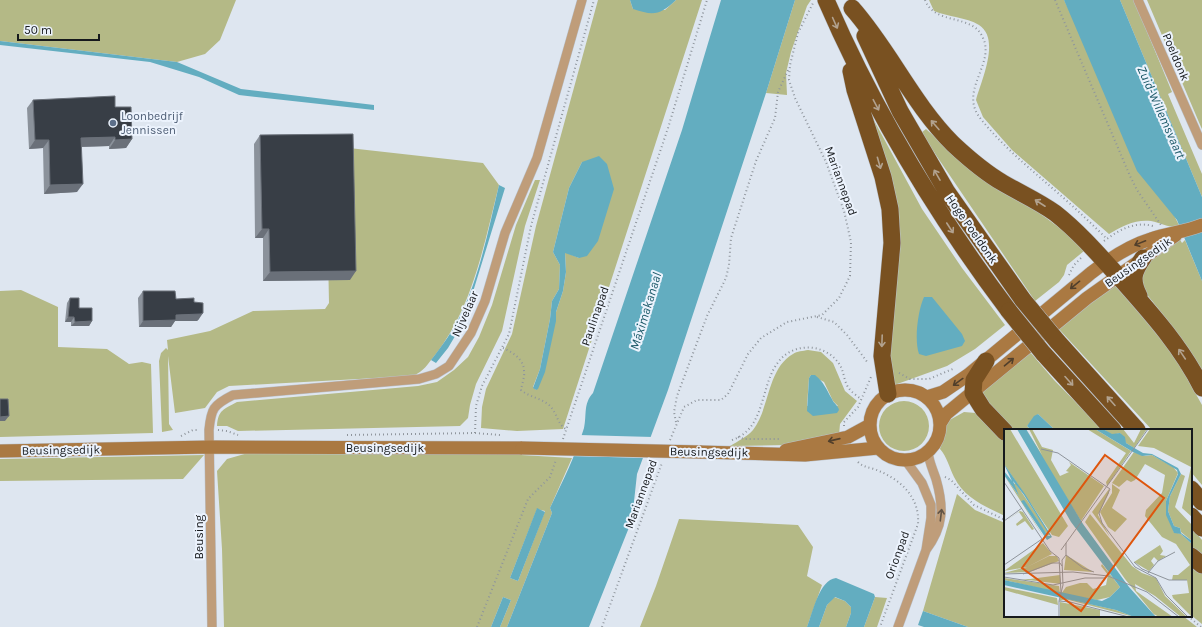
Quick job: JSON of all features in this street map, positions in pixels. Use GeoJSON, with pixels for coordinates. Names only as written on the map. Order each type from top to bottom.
{"type":"FeatureCollection","features":[{"type":"Feature","properties":{"kind":"highway","name":"Hoge Poeldonk"},"geometry":{"type":"LineString","coordinates":[[826,0],[845,45],[883,118],[932,202],[971,260],[1009,311],[1042,352],[1112,429]]}},
{"type":"Feature","properties":{"kind":"highway","name":"Hoge Poeldonk"},"geometry":{"type":"LineString","coordinates":[[851,4],[900,111],[970,228],[1022,300],[1136,429]]}},
{"type":"Feature","properties":{"kind":"highway"},"geometry":{"type":"LineString","coordinates":[[851,4],[870,29],[910,94],[952,143],[988,174],[1055,214],[1106,262],[1143,303],[1183,355],[1202,388]]}},
{"type":"Feature","properties":{"kind":"highway"},"geometry":{"type":"LineString","coordinates":[[845,45],[855,90],[872,138],[890,209],[892,243],[882,356],[888,394]]}},
{"type":"Feature","properties":{"kind":"highway"},"geometry":{"type":"LineString","coordinates":[[1143,258],[1135,270],[1133,281],[1143,303]]}},
{"type":"Feature","properties":{"kind":"highway"},"geometry":{"type":"LineString","coordinates":[[986,361],[974,380],[972,393],[983,409],[1004,431]]}},
{"type":"Feature","properties":{"kind":"highway"},"geometry":{"type":"LineString","coordinates":[[1192,490],[1202,502]]}},
{"type":"Feature","properties":{"kind":"highway"},"geometry":{"type":"LineString","coordinates":[[1192,517],[1202,528]]}},
{"type":"Feature","properties":{"kind":"highway"},"geometry":{"type":"LineString","coordinates":[[1192,557],[1202,565]]}},
{"type":"Feature","properties":{"kind":"street","name":"Nijvelaar"},"geometry":{"type":"LineString","coordinates":[[210,447],[209,430],[211,413],[221,401],[233,395],[419,379],[436,374],[449,366],[471,333],[485,301],[505,233],[538,158],[582,0]]}},
{"type":"Feature","properties":{"kind":"street","name":"Poeldonk"},"geometry":{"type":"LineString","coordinates":[[1138,0],[1202,145]]}},
{"type":"Feature","properties":{"kind":"street"},"geometry":{"type":"LineString","coordinates":[[1177,234],[1202,225]]}},
{"type":"Feature","properties":{"kind":"street","name":"Beusingsedijk"},"geometry":{"type":"LineString","coordinates":[[927,397],[943,392],[986,361],[1025,327],[1106,262],[1137,244],[1152,238],[1177,234]]}},
{"type":"Feature","properties":{"kind":"street","name":"Beusingsedijk"},"geometry":{"type":"LineString","coordinates":[[941,422],[946,414],[1087,298],[1117,275],[1177,234]]}},
{"type":"Feature","properties":{"kind":"street"},"geometry":{"type":"LineString","coordinates":[[898,390],[918,392],[927,397],[934,404],[941,422],[938,439],[928,452],[921,457],[906,461],[888,456],[878,448],[871,434],[870,425],[875,407],[888,394],[898,390]]}},
{"type":"Feature","properties":{"kind":"street","name":"Beusingsedijk"},"geometry":{"type":"LineString","coordinates":[[771,453],[848,436],[870,425]]}},
{"type":"Feature","properties":{"kind":"street","name":"Beusingsedijk"},"geometry":{"type":"LineString","coordinates":[[0,451],[210,447],[522,448],[805,455],[878,448]]}},
{"type":"Feature","properties":{"kind":"street","name":"Beusing"},"geometry":{"type":"LineString","coordinates":[[210,447],[212,627]]}},
{"type":"Feature","properties":{"kind":"street"},"geometry":{"type":"LineString","coordinates":[[926,550],[935,538],[941,520],[942,503],[936,478],[929,461],[928,452]]}},
{"type":"Feature","properties":{"kind":"street"},"geometry":{"type":"LineString","coordinates":[[898,627],[926,550],[931,518],[931,505],[922,483],[906,461]]}},
{"type":"Feature","properties":{"kind":"path"},"geometry":{"type":"LineString","coordinates":[[566,429],[560,426],[550,406],[540,399],[527,396],[521,390],[525,370],[519,359],[511,352],[502,348],[509,334],[531,226],[594,0]]}},
{"type":"Feature","properties":{"kind":"path","name":"Paulinapad"},"geometry":{"type":"LineString","coordinates":[[562,443],[668,128],[707,0]]}},
{"type":"Feature","properties":{"kind":"path"},"geometry":{"type":"LineString","coordinates":[[809,8],[812,0]]}},
{"type":"Feature","properties":{"kind":"path","name":"Mariannepad"},"geometry":{"type":"LineString","coordinates":[[669,443],[676,422],[684,407],[690,402],[697,400],[721,400],[728,394],[748,354],[761,338],[787,322],[822,315],[839,298],[850,276],[851,242],[844,211],[826,162],[795,98],[789,80],[790,65],[798,33],[809,8],[815,0]]}},
{"type":"Feature","properties":{"kind":"path"},"geometry":{"type":"LineString","coordinates":[[924,0],[930,10],[941,16],[968,24],[977,29],[983,38],[986,50],[973,101],[980,118],[1009,151],[1064,198],[1107,239]]}},
{"type":"Feature","properties":{"kind":"path"},"geometry":{"type":"LineString","coordinates":[[1056,0],[1130,176],[1137,190],[1162,228]]}},
{"type":"Feature","properties":{"kind":"path"},"geometry":{"type":"LineString","coordinates":[[676,422],[674,412],[677,396],[707,316],[726,278],[729,265],[731,238],[756,161],[775,118],[778,92],[790,65]]}},
{"type":"Feature","properties":{"kind":"path"},"geometry":{"type":"LineString","coordinates":[[816,317],[834,322],[847,335],[869,364]]}},
{"type":"Feature","properties":{"kind":"path","name":"Beusingsedijk"},"geometry":{"type":"LineString","coordinates":[[342,434],[475,433],[476,406],[482,386],[502,348]]}},
{"type":"Feature","properties":{"kind":"path"},"geometry":{"type":"LineString","coordinates":[[729,441],[738,437],[752,425],[779,362],[793,351],[814,348],[829,354],[842,369],[847,386],[861,399]]}},
{"type":"Feature","properties":{"kind":"path"},"geometry":{"type":"LineString","coordinates":[[869,371],[870,378]]}},
{"type":"Feature","properties":{"kind":"path"},"geometry":{"type":"LineString","coordinates":[[209,430],[227,431],[239,435]]}},
{"type":"Feature","properties":{"kind":"path"},"geometry":{"type":"LineString","coordinates":[[477,627],[528,500],[550,477],[557,456]]}},
{"type":"Feature","properties":{"kind":"path","name":"Mariannepad"},"geometry":{"type":"LineString","coordinates":[[602,627],[664,456]]}},
{"type":"Feature","properties":{"kind":"path"},"geometry":{"type":"LineString","coordinates":[[936,478],[945,477],[951,480],[974,505],[1004,520]]}},
{"type":"Feature","properties":{"kind":"path","name":"Orionpad"},"geometry":{"type":"LineString","coordinates":[[880,627],[918,524],[917,508],[908,490],[922,483]]}},
{"type":"Feature","properties":{"kind":"path"},"geometry":{"type":"LineString","coordinates":[[1189,617],[1201,627]]}},
{"type":"Feature","properties":{"kind":"green space"},"geometry":{"type":"Polygon","coordinates":[[[0,0],[236,0],[220,40],[205,54],[177,62],[0,41],[0,0]]]}},
{"type":"Feature","properties":{"kind":"green space"},"geometry":{"type":"Polygon","coordinates":[[[598,0],[630,0],[633,9],[665,10],[676,0],[702,0],[563,429],[517,431],[481,428],[482,407],[486,389],[512,334],[536,226],[598,0]],[[582,162],[569,188],[553,252],[560,265],[559,289],[552,301],[540,369],[533,387],[536,390],[556,312],[563,291],[566,272],[565,252],[579,258],[582,162]]]}},
{"type":"Feature","properties":{"kind":"green space"},"geometry":{"type":"Polygon","coordinates":[[[795,0],[811,0],[807,6],[791,52],[786,73],[787,95],[766,93],[795,0]]]}},
{"type":"Feature","properties":{"kind":"green space"},"geometry":{"type":"Polygon","coordinates":[[[929,0],[1064,0],[1180,227],[1169,226],[1151,221],[1140,221],[1124,226],[1109,234],[1012,150],[983,117],[976,100],[988,61],[989,40],[985,31],[974,22],[934,11],[929,0]]]}},
{"type":"Feature","properties":{"kind":"green space"},"geometry":{"type":"Polygon","coordinates":[[[1120,0],[1134,0],[1172,92],[1168,94],[1202,174],[1202,197],[1120,0]]]}},
{"type":"Feature","properties":{"kind":"green space"},"geometry":{"type":"Polygon","coordinates":[[[1147,0],[1202,0],[1202,129],[1201,127],[1147,0]]]}},
{"type":"Feature","properties":{"kind":"green space"},"geometry":{"type":"Polygon","coordinates":[[[870,113],[922,209],[962,268],[1005,325],[975,349],[947,366],[889,387],[885,368],[896,245],[870,113]]]}},
{"type":"Feature","properties":{"kind":"green space"},"geometry":{"type":"Polygon","coordinates":[[[926,129],[969,168],[1034,209],[1065,232],[1084,251],[1067,265],[1064,275],[1059,282],[1035,301],[921,133],[926,129]]]}},
{"type":"Feature","properties":{"kind":"green space"},"geometry":{"type":"Polygon","coordinates":[[[340,147],[483,163],[499,185],[476,274],[459,316],[448,336],[425,367],[413,376],[229,386],[217,392],[205,408],[175,413],[168,356],[169,424],[173,430],[162,432],[159,361],[161,353],[166,348],[168,350],[167,340],[210,331],[253,311],[325,309],[329,303],[326,154],[340,147]]]}},
{"type":"Feature","properties":{"kind":"green space"},"geometry":{"type":"Polygon","coordinates":[[[535,180],[540,180],[525,226],[502,331],[476,384],[468,418],[460,426],[238,431],[227,426],[217,426],[220,413],[237,402],[418,386],[437,382],[454,370],[468,357],[479,337],[492,305],[516,225],[535,180]]]}},
{"type":"Feature","properties":{"kind":"green space"},"geometry":{"type":"Polygon","coordinates":[[[1179,238],[1182,243],[1185,240],[1202,281],[1202,372],[1169,322],[1140,286],[1143,264],[1179,238]]]}},
{"type":"Feature","properties":{"kind":"green space"},"geometry":{"type":"Polygon","coordinates":[[[1117,281],[1177,360],[1202,405],[1202,485],[1192,473],[1192,429],[1151,429],[1058,328],[1117,281]]]}},
{"type":"Feature","properties":{"kind":"green space"},"geometry":{"type":"Polygon","coordinates":[[[21,290],[58,307],[58,347],[107,349],[129,364],[142,362],[151,364],[153,433],[0,437],[0,291],[21,290]]]}},
{"type":"Feature","properties":{"kind":"green space"},"geometry":{"type":"Polygon","coordinates":[[[808,350],[821,352],[833,363],[845,391],[857,401],[840,424],[839,435],[786,445],[730,446],[751,432],[759,421],[773,379],[778,369],[795,353],[808,350]],[[811,375],[809,378],[807,406],[838,406],[833,401],[824,382],[811,375]]]}},
{"type":"Feature","properties":{"kind":"green space"},"geometry":{"type":"Polygon","coordinates":[[[1030,352],[1054,380],[1102,429],[1054,429],[1038,414],[1027,426],[1030,429],[1008,429],[979,393],[1030,352]]]}},
{"type":"Feature","properties":{"kind":"green space"},"geometry":{"type":"Polygon","coordinates":[[[904,401],[918,405],[925,412],[929,426],[925,440],[918,447],[904,451],[890,447],[883,440],[879,426],[883,412],[890,405],[904,401]]]}},
{"type":"Feature","properties":{"kind":"green space"},"geometry":{"type":"Polygon","coordinates":[[[964,412],[976,413],[1004,438],[1004,516],[976,501],[958,484],[940,449],[946,422],[964,412]]]}},
{"type":"Feature","properties":{"kind":"green space"},"geometry":{"type":"Polygon","coordinates":[[[248,453],[505,454],[572,458],[550,508],[552,513],[507,627],[500,627],[511,600],[503,597],[491,627],[224,627],[222,549],[217,471],[227,459],[248,453]],[[537,509],[510,578],[518,581],[545,511],[537,509]]]}},
{"type":"Feature","properties":{"kind":"green space"},"geometry":{"type":"Polygon","coordinates":[[[204,455],[183,479],[0,481],[0,459],[204,455]]]}},
{"type":"Feature","properties":{"kind":"green space"},"geometry":{"type":"Polygon","coordinates":[[[957,494],[975,510],[1004,523],[1004,617],[1184,617],[1197,627],[968,627],[923,611],[957,494]]]}},
{"type":"Feature","properties":{"kind":"green space"},"geometry":{"type":"Polygon","coordinates":[[[679,519],[798,525],[813,547],[807,576],[822,585],[807,627],[640,627],[679,519]]]}},
{"type":"Feature","properties":{"kind":"green space"},"geometry":{"type":"Polygon","coordinates":[[[1192,528],[1202,540],[1202,560],[1192,551],[1192,528]]]}},
{"type":"Feature","properties":{"kind":"green space"},"geometry":{"type":"Polygon","coordinates":[[[1192,562],[1202,571],[1202,624],[1192,616],[1192,562]]]}},
{"type":"Feature","properties":{"kind":"green space"},"geometry":{"type":"Polygon","coordinates":[[[834,597],[845,601],[851,607],[851,613],[846,627],[819,627],[827,605],[834,597]]]}},
{"type":"Feature","properties":{"kind":"green space"},"geometry":{"type":"Polygon","coordinates":[[[875,597],[887,598],[877,627],[864,627],[875,597]]]}},
{"type":"Feature","properties":{"kind":"water"},"geometry":{"type":"Polygon","coordinates":[[[630,0],[676,0],[661,11],[656,13],[646,13],[633,9],[630,0]]]}},
{"type":"Feature","properties":{"kind":"water","name":"Máximakanaal"},"geometry":{"type":"Polygon","coordinates":[[[721,0],[795,0],[766,93],[668,390],[637,474],[632,520],[589,627],[507,627],[552,513],[550,508],[581,438],[588,401],[593,393],[682,130],[721,0]]]}},
{"type":"Feature","properties":{"kind":"water","name":"Zuid-Willemsvaart"},"geometry":{"type":"Polygon","coordinates":[[[1064,0],[1120,0],[1202,197],[1202,281],[1177,220],[1137,171],[1064,0]]]}},
{"type":"Feature","properties":{"kind":"water"},"geometry":{"type":"Polygon","coordinates":[[[0,41],[177,62],[241,89],[374,105],[374,110],[239,95],[199,77],[150,62],[0,45],[0,41]]]}},
{"type":"Feature","properties":{"kind":"water"},"geometry":{"type":"Polygon","coordinates":[[[599,156],[607,164],[614,189],[598,241],[587,256],[579,258],[565,253],[566,272],[563,291],[556,312],[556,321],[545,372],[538,389],[536,390],[533,388],[540,369],[552,301],[559,289],[560,265],[553,252],[569,188],[582,162],[599,156]]]}},
{"type":"Feature","properties":{"kind":"water"},"geometry":{"type":"Polygon","coordinates":[[[499,185],[505,188],[464,321],[448,348],[436,363],[431,360],[443,344],[461,314],[474,283],[499,185]]]}},
{"type":"Feature","properties":{"kind":"water"},"geometry":{"type":"Polygon","coordinates":[[[924,297],[932,297],[962,334],[965,341],[962,346],[926,356],[919,354],[917,325],[924,297]]]}},
{"type":"Feature","properties":{"kind":"water"},"geometry":{"type":"Polygon","coordinates":[[[811,375],[815,375],[823,383],[839,410],[837,413],[813,416],[807,411],[809,378],[811,375]]]}},
{"type":"Feature","properties":{"kind":"water"},"geometry":{"type":"Polygon","coordinates":[[[1038,414],[1054,429],[1030,429],[1027,426],[1034,416],[1038,414]]]}},
{"type":"Feature","properties":{"kind":"water"},"geometry":{"type":"Polygon","coordinates":[[[537,508],[545,512],[518,581],[510,578],[537,508]]]}},
{"type":"Feature","properties":{"kind":"water"},"geometry":{"type":"Polygon","coordinates":[[[836,578],[874,594],[875,597],[864,627],[846,627],[851,613],[851,607],[845,601],[835,597],[827,605],[819,627],[807,627],[814,605],[821,590],[830,580],[836,578]]]}},
{"type":"Feature","properties":{"kind":"water"},"geometry":{"type":"Polygon","coordinates":[[[503,597],[511,600],[500,627],[491,627],[503,597]]]}},
{"type":"Feature","properties":{"kind":"water"},"geometry":{"type":"Polygon","coordinates":[[[923,611],[968,627],[924,627],[918,625],[923,611]]]}},
{"type":"Feature","properties":{"kind":"pier"},"geometry":{"type":"Polygon","coordinates":[[[579,435],[653,437],[645,458],[571,456],[579,435]]]}},
{"type":"Feature","properties":{"kind":"building"},"geometry":{"type":"Polygon","coordinates":[[[115,96],[115,107],[131,107],[132,139],[115,140],[115,137],[81,138],[83,184],[50,185],[49,140],[35,140],[33,100],[115,96]]]}},
{"type":"Feature","properties":{"kind":"building"},"geometry":{"type":"Polygon","coordinates":[[[353,134],[356,271],[270,272],[269,229],[262,229],[260,135],[353,134]]]}},
{"type":"Feature","properties":{"kind":"building"},"geometry":{"type":"Polygon","coordinates":[[[143,291],[175,291],[176,299],[194,298],[194,302],[203,303],[203,313],[176,315],[176,320],[143,321],[143,291]]]}},
{"type":"Feature","properties":{"kind":"building"},"geometry":{"type":"Polygon","coordinates":[[[70,298],[79,298],[79,308],[92,308],[92,321],[75,322],[74,317],[68,317],[70,298]]]}},
{"type":"Feature","properties":{"kind":"building"},"geometry":{"type":"Polygon","coordinates":[[[0,399],[8,399],[9,416],[0,417],[0,399]]]}},
{"type":"Feature","properties":{"kind":"place","name":"Loonbedrijf Jennissen"},"geometry":{"type":"Point","coordinates":[113,123]}}]}
